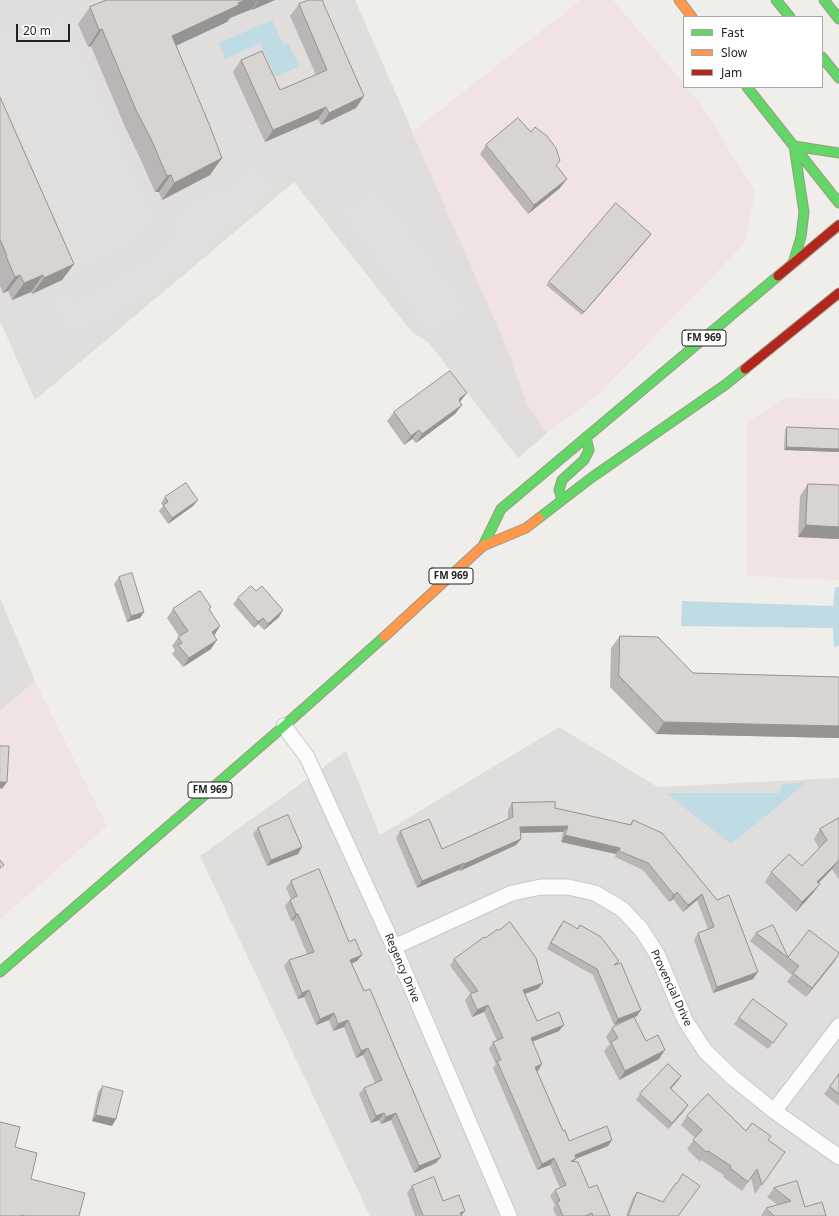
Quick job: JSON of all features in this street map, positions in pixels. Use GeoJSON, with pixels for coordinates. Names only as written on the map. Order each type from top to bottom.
{"type":"FeatureCollection","features":[{"type":"Feature","properties":{"kind":"main road"},"geometry":{"type":"LineString","coordinates":[[679,0],[691,16]]}},
{"type":"Feature","properties":{"kind":"main road"},"geometry":{"type":"LineString","coordinates":[[776,0],[789,16]]}},
{"type":"Feature","properties":{"kind":"main road"},"geometry":{"type":"LineString","coordinates":[[824,0],[839,19]]}},
{"type":"Feature","properties":{"kind":"main road"},"geometry":{"type":"LineString","coordinates":[[823,58],[839,78]]}},
{"type":"Feature","properties":{"kind":"main road"},"geometry":{"type":"LineString","coordinates":[[748,88],[839,203]]}},
{"type":"Feature","properties":{"kind":"main road"},"geometry":{"type":"LineString","coordinates":[[794,146],[839,153]]}},
{"type":"Feature","properties":{"kind":"main road"},"geometry":{"type":"LineString","coordinates":[[793,263],[801,236],[804,212],[794,146]]}},
{"type":"Feature","properties":{"kind":"main road","name":"FM 969"},"geometry":{"type":"LineString","coordinates":[[483,546],[500,509],[839,225]]}},
{"type":"Feature","properties":{"kind":"main road","name":"FM 969"},"geometry":{"type":"LineString","coordinates":[[0,972],[284,726],[419,606],[483,546],[526,528],[591,478],[725,385],[839,293]]}},
{"type":"Feature","properties":{"kind":"main road"},"geometry":{"type":"LineString","coordinates":[[817,311],[832,309]]}},
{"type":"Feature","properties":{"kind":"main road"},"geometry":{"type":"LineString","coordinates":[[562,500],[559,490],[562,480],[584,460],[588,450],[586,437]]}},
{"type":"Feature","properties":{"kind":"street","name":"Regency Drive"},"geometry":{"type":"LineString","coordinates":[[284,726],[307,757],[394,947],[509,1216]]}},
{"type":"Feature","properties":{"kind":"street","name":"Provencial Drive"},"geometry":{"type":"LineString","coordinates":[[394,947],[512,893],[540,887],[568,887],[595,894],[622,909],[641,929],[657,954],[685,1020],[705,1051],[732,1078],[774,1111],[839,1157]]}},
{"type":"Feature","properties":{"kind":"street"},"geometry":{"type":"LineString","coordinates":[[774,1111],[839,1026]]}},
{"type":"Feature","properties":{"kind":"shaded area"},"geometry":{"type":"Polygon","coordinates":[[[0,0],[355,0],[508,350],[527,404],[547,433],[518,458],[429,343],[411,331],[294,182],[35,400],[0,321],[0,0]]]}},
{"type":"Feature","properties":{"kind":"shaded area"},"geometry":{"type":"Polygon","coordinates":[[[581,0],[613,0],[683,83],[683,88],[687,88],[700,103],[755,192],[745,243],[598,395],[547,433],[527,404],[508,350],[412,132],[581,0]]]}},
{"type":"Feature","properties":{"kind":"shaded area"},"geometry":{"type":"Polygon","coordinates":[[[65,8],[158,221],[132,249],[71,277],[0,115],[0,25],[13,19],[20,35],[34,29],[53,13],[65,8]]]}},
{"type":"Feature","properties":{"kind":"shaded area"},"geometry":{"type":"Polygon","coordinates":[[[258,164],[279,192],[159,293],[105,323],[67,340],[47,297],[70,286],[77,297],[127,269],[175,233],[167,221],[219,179],[227,189],[233,180],[244,170],[258,164]]]}},
{"type":"Feature","properties":{"kind":"shaded area"},"geometry":{"type":"Polygon","coordinates":[[[377,183],[472,309],[430,339],[337,213],[377,183]]]}},
{"type":"Feature","properties":{"kind":"shaded area"},"geometry":{"type":"Polygon","coordinates":[[[786,398],[839,399],[839,580],[747,576],[747,422],[786,398]]]}},
{"type":"Feature","properties":{"kind":"shaded area"},"geometry":{"type":"Polygon","coordinates":[[[0,598],[35,681],[0,711],[0,598]]]}},
{"type":"Feature","properties":{"kind":"shaded area"},"geometry":{"type":"Polygon","coordinates":[[[35,681],[107,826],[0,919],[0,711],[35,681]]]}},
{"type":"Feature","properties":{"kind":"shaded area"},"geometry":{"type":"Polygon","coordinates":[[[559,727],[658,787],[839,778],[839,1216],[370,1216],[200,856],[346,751],[380,835],[559,727]]]}},
{"type":"Feature","properties":{"kind":"water"},"geometry":{"type":"Polygon","coordinates":[[[272,20],[283,45],[288,43],[299,66],[276,77],[260,43],[225,59],[219,43],[272,20]]]}},
{"type":"Feature","properties":{"kind":"water"},"geometry":{"type":"Polygon","coordinates":[[[835,587],[839,587],[839,646],[834,647],[833,628],[681,626],[682,601],[833,606],[835,587]]]}},
{"type":"Feature","properties":{"kind":"water"},"geometry":{"type":"Polygon","coordinates":[[[807,782],[731,844],[666,793],[780,793],[781,785],[807,782]]]}},
{"type":"Feature","properties":{"kind":"building"},"geometry":{"type":"Polygon","coordinates":[[[107,0],[245,0],[238,3],[239,5],[172,36],[222,158],[174,183],[171,175],[167,176],[151,139],[136,110],[102,29],[99,30],[90,7],[107,0]]]}},
{"type":"Feature","properties":{"kind":"building"},"geometry":{"type":"Polygon","coordinates":[[[309,0],[322,0],[364,96],[329,113],[326,107],[273,130],[241,60],[262,51],[280,90],[327,70],[299,4],[309,0]]]}},
{"type":"Feature","properties":{"kind":"building"},"geometry":{"type":"Polygon","coordinates":[[[0,97],[74,264],[44,278],[43,275],[24,283],[20,275],[15,277],[0,239],[0,97]]]}},
{"type":"Feature","properties":{"kind":"building"},"geometry":{"type":"Polygon","coordinates":[[[518,118],[531,132],[535,127],[547,136],[556,148],[560,161],[556,165],[567,179],[534,205],[486,145],[518,118]]]}},
{"type":"Feature","properties":{"kind":"building"},"geometry":{"type":"Polygon","coordinates":[[[616,203],[651,234],[584,312],[549,282],[616,203]]]}},
{"type":"Feature","properties":{"kind":"building"},"geometry":{"type":"Polygon","coordinates":[[[450,371],[467,393],[459,399],[462,405],[422,434],[419,430],[411,436],[394,412],[450,371]]]}},
{"type":"Feature","properties":{"kind":"building"},"geometry":{"type":"Polygon","coordinates":[[[787,427],[839,429],[839,449],[787,447],[787,427]]]}},
{"type":"Feature","properties":{"kind":"building"},"geometry":{"type":"Polygon","coordinates":[[[186,483],[198,500],[172,518],[163,505],[168,502],[165,497],[186,483]]]}},
{"type":"Feature","properties":{"kind":"building"},"geometry":{"type":"Polygon","coordinates":[[[808,484],[839,485],[839,527],[806,525],[808,484]]]}},
{"type":"Feature","properties":{"kind":"building"},"geometry":{"type":"Polygon","coordinates":[[[132,573],[144,612],[131,616],[119,577],[132,573]]]}},
{"type":"Feature","properties":{"kind":"building"},"geometry":{"type":"Polygon","coordinates":[[[251,586],[256,591],[262,586],[283,610],[268,624],[263,618],[258,622],[238,598],[251,586]]]}},
{"type":"Feature","properties":{"kind":"building"},"geometry":{"type":"Polygon","coordinates":[[[200,591],[211,607],[209,609],[220,626],[212,632],[217,640],[189,658],[178,645],[182,643],[178,637],[188,631],[173,609],[200,591]]]}},
{"type":"Feature","properties":{"kind":"building"},"geometry":{"type":"Polygon","coordinates":[[[620,636],[658,637],[693,673],[839,677],[839,726],[664,722],[619,676],[620,636]]]}},
{"type":"Feature","properties":{"kind":"building"},"geometry":{"type":"Polygon","coordinates":[[[0,746],[9,746],[7,782],[0,782],[0,746]]]}},
{"type":"Feature","properties":{"kind":"building"},"geometry":{"type":"Polygon","coordinates":[[[555,802],[555,808],[631,825],[633,820],[662,833],[717,900],[729,895],[758,972],[717,987],[698,933],[714,927],[702,894],[688,905],[677,892],[674,895],[648,863],[619,851],[620,848],[565,835],[568,826],[520,827],[521,839],[422,881],[400,831],[429,819],[442,849],[513,817],[512,803],[555,802]]]}},
{"type":"Feature","properties":{"kind":"building"},"geometry":{"type":"Polygon","coordinates":[[[288,815],[302,847],[271,860],[258,828],[288,815]]]}},
{"type":"Feature","properties":{"kind":"building"},"geometry":{"type":"Polygon","coordinates":[[[839,818],[839,860],[817,882],[820,884],[802,902],[771,872],[789,854],[802,866],[827,840],[820,829],[839,818]]]}},
{"type":"Feature","properties":{"kind":"building"},"geometry":{"type":"Polygon","coordinates":[[[0,860],[4,865],[0,868],[0,860]]]}},
{"type":"Feature","properties":{"kind":"building"},"geometry":{"type":"Polygon","coordinates":[[[319,869],[349,942],[355,939],[362,955],[350,960],[364,991],[370,989],[441,1157],[419,1166],[396,1113],[386,1117],[384,1113],[376,1116],[364,1088],[382,1080],[368,1048],[361,1051],[348,1020],[338,1024],[334,1013],[320,1019],[309,990],[302,993],[289,960],[314,952],[298,914],[296,914],[290,900],[297,896],[291,881],[319,869]]]}},
{"type":"Feature","properties":{"kind":"building"},"geometry":{"type":"Polygon","coordinates":[[[564,921],[578,929],[580,925],[601,937],[619,961],[614,965],[621,963],[641,1010],[618,1019],[597,969],[551,943],[564,921]]]}},
{"type":"Feature","properties":{"kind":"building"},"geometry":{"type":"Polygon","coordinates":[[[510,922],[536,958],[543,983],[523,990],[537,1021],[559,1012],[564,1025],[531,1038],[542,1064],[535,1067],[563,1131],[565,1130],[569,1141],[607,1126],[612,1140],[575,1155],[576,1159],[571,1161],[578,1162],[589,1188],[597,1185],[610,1216],[593,1216],[592,1213],[585,1216],[563,1216],[557,1202],[560,1201],[555,1190],[566,1185],[554,1158],[542,1164],[497,1061],[501,1060],[493,1042],[503,1038],[488,1005],[477,1010],[470,994],[478,991],[454,959],[484,937],[485,938],[498,929],[499,930],[510,922]]]}},
{"type":"Feature","properties":{"kind":"building"},"geometry":{"type":"Polygon","coordinates":[[[773,925],[788,957],[809,930],[839,953],[812,988],[793,973],[799,966],[756,933],[773,925]]]}},
{"type":"Feature","properties":{"kind":"building"},"geometry":{"type":"Polygon","coordinates":[[[753,999],[787,1024],[773,1043],[739,1018],[753,999]]]}},
{"type":"Feature","properties":{"kind":"building"},"geometry":{"type":"Polygon","coordinates":[[[634,1017],[646,1041],[658,1035],[665,1050],[625,1071],[611,1042],[618,1038],[612,1028],[634,1017]]]}},
{"type":"Feature","properties":{"kind":"building"},"geometry":{"type":"Polygon","coordinates":[[[668,1064],[681,1076],[670,1088],[688,1105],[672,1123],[640,1094],[668,1064]]]}},
{"type":"Feature","properties":{"kind":"building"},"geometry":{"type":"Polygon","coordinates":[[[839,1074],[839,1094],[830,1087],[839,1074]]]}},
{"type":"Feature","properties":{"kind":"building"},"geometry":{"type":"Polygon","coordinates":[[[103,1086],[123,1091],[116,1119],[96,1115],[103,1086]]]}},
{"type":"Feature","properties":{"kind":"building"},"geometry":{"type":"Polygon","coordinates":[[[708,1094],[746,1131],[752,1123],[771,1136],[768,1140],[785,1152],[762,1185],[757,1169],[748,1182],[730,1168],[731,1166],[708,1151],[706,1152],[693,1140],[702,1130],[687,1116],[708,1094]]]}},
{"type":"Feature","properties":{"kind":"building"},"geometry":{"type":"Polygon","coordinates":[[[0,1122],[20,1127],[15,1147],[37,1153],[31,1179],[85,1193],[79,1216],[0,1216],[0,1122]]]}},
{"type":"Feature","properties":{"kind":"building"},"geometry":{"type":"Polygon","coordinates":[[[683,1174],[700,1186],[678,1216],[628,1216],[637,1192],[663,1202],[683,1174]]]}},
{"type":"Feature","properties":{"kind":"building"},"geometry":{"type":"Polygon","coordinates":[[[434,1177],[443,1201],[459,1195],[465,1211],[460,1213],[462,1216],[423,1216],[412,1186],[434,1177]]]}},
{"type":"Feature","properties":{"kind":"building"},"geometry":{"type":"Polygon","coordinates":[[[797,1181],[805,1207],[822,1202],[826,1216],[774,1216],[766,1208],[791,1201],[774,1188],[797,1181]]]}},
{"type":"Feature","properties":{"kind":"traffic: fast"},"geometry":{"type":"LineString","coordinates":[[776,0],[789,16]]}},
{"type":"Feature","properties":{"kind":"traffic: fast"},"geometry":{"type":"LineString","coordinates":[[824,0],[839,19]]}},
{"type":"Feature","properties":{"kind":"traffic: fast"},"geometry":{"type":"LineString","coordinates":[[823,58],[839,78]]}},
{"type":"Feature","properties":{"kind":"traffic: fast"},"geometry":{"type":"LineString","coordinates":[[748,88],[839,203]]}},
{"type":"Feature","properties":{"kind":"traffic: fast"},"geometry":{"type":"LineString","coordinates":[[794,146],[839,153]]}},
{"type":"Feature","properties":{"kind":"traffic: fast"},"geometry":{"type":"LineString","coordinates":[[793,263],[801,237],[804,212],[794,146]]}},
{"type":"Feature","properties":{"kind":"traffic: fast"},"geometry":{"type":"LineString","coordinates":[[483,546],[501,509],[778,276]]}},
{"type":"Feature","properties":{"kind":"traffic: fast"},"geometry":{"type":"LineString","coordinates":[[539,518],[591,478],[725,385],[745,369]]}},
{"type":"Feature","properties":{"kind":"traffic: fast"},"geometry":{"type":"LineString","coordinates":[[562,500],[559,490],[562,480],[584,460],[589,450],[586,437]]}},
{"type":"Feature","properties":{"kind":"traffic: fast"},"geometry":{"type":"LineString","coordinates":[[0,972],[284,726],[384,637]]}},
{"type":"Feature","properties":{"kind":"traffic: slow"},"geometry":{"type":"LineString","coordinates":[[679,0],[691,16]]}},
{"type":"Feature","properties":{"kind":"traffic: slow"},"geometry":{"type":"LineString","coordinates":[[384,637],[483,546],[526,528],[539,518]]}},
{"type":"Feature","properties":{"kind":"traffic: jam"},"geometry":{"type":"LineString","coordinates":[[778,276],[839,225]]}},
{"type":"Feature","properties":{"kind":"traffic: jam"},"geometry":{"type":"LineString","coordinates":[[745,369],[839,293]]}}]}
